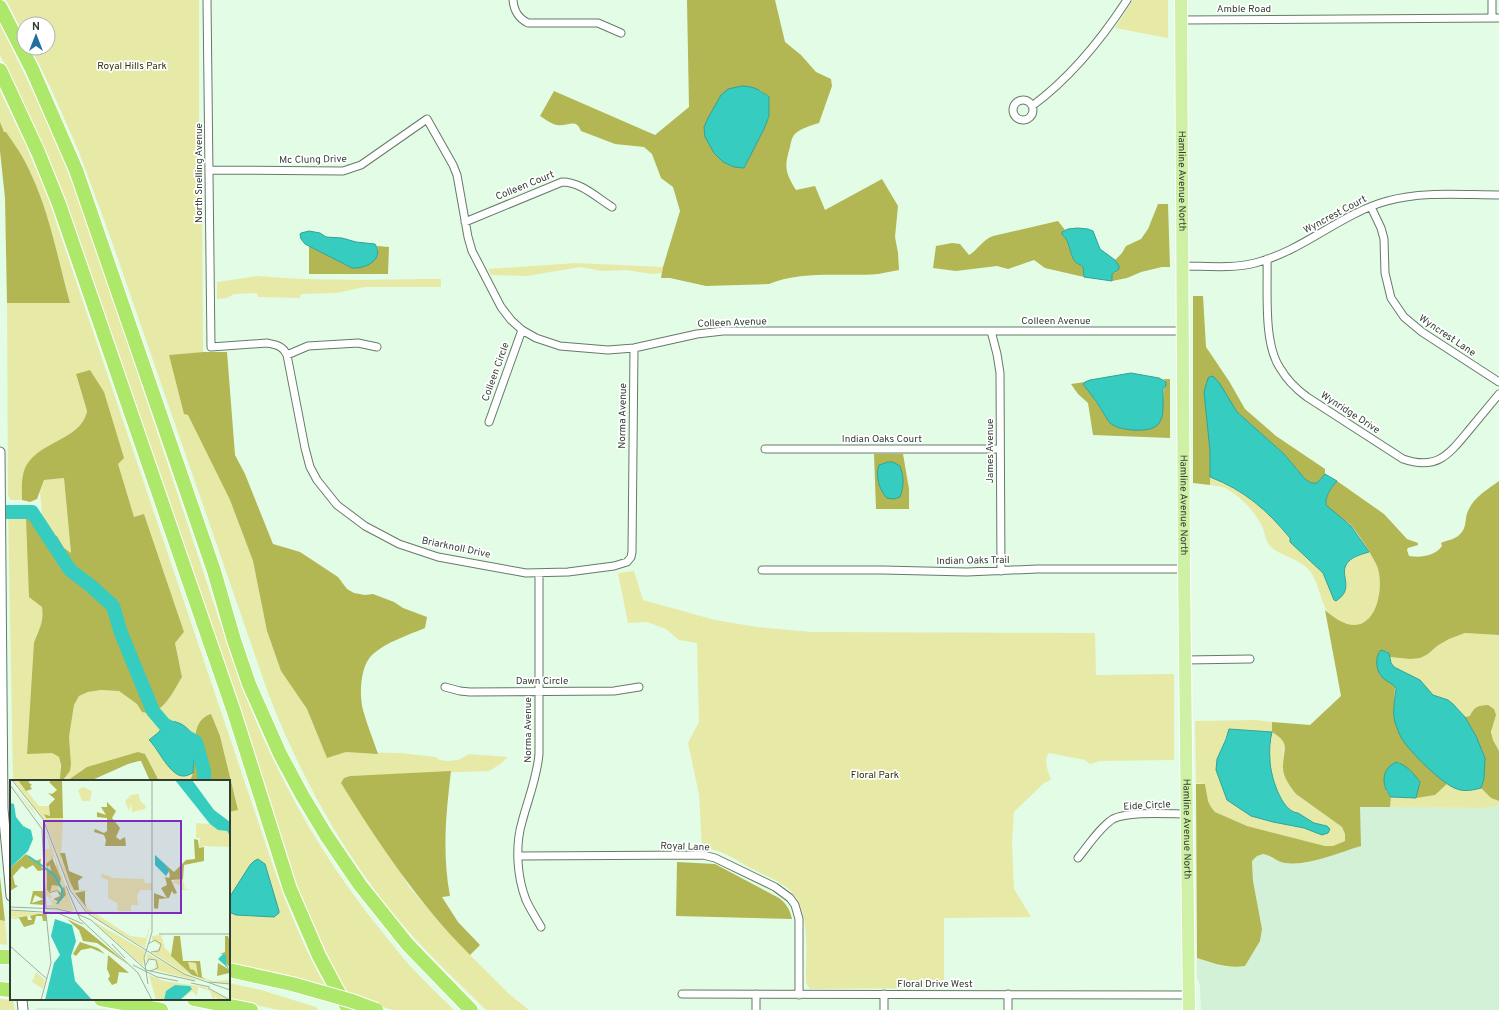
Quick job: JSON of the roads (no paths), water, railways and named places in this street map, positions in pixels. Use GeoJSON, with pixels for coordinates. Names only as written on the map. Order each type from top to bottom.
{"type":"FeatureCollection","features":[{"type":"Feature","properties":{"kind":"highway"},"geometry":{"type":"LineString","coordinates":[[0,7],[32,69],[76,170],[214,571],[234,640],[249,684],[277,747],[302,795],[326,835],[360,885],[408,945],[471,1010]]}},
{"type":"Feature","properties":{"kind":"highway"},"geometry":{"type":"LineString","coordinates":[[0,70],[38,152],[59,204],[234,712],[290,889],[319,956],[350,1010]]}},
{"type":"Feature","properties":{"kind":"highway"},"geometry":{"type":"LineString","coordinates":[[230,970],[291,987],[352,1001],[376,1010]]}},
{"type":"Feature","properties":{"kind":"highway"},"geometry":{"type":"LineString","coordinates":[[230,977],[291,987],[350,1010]]}},
{"type":"Feature","properties":{"kind":"highway"},"geometry":{"type":"LineString","coordinates":[[0,989],[10,990]]}},
{"type":"Feature","properties":{"kind":"highway"},"geometry":{"type":"LineString","coordinates":[[106,1000],[160,1010]]}},
{"type":"Feature","properties":{"kind":"highway"},"geometry":{"type":"LineString","coordinates":[[199,1000],[251,1010]]}},
{"type":"Feature","properties":{"kind":"main road","name":"Hamline Avenue North"},"geometry":{"type":"LineString","coordinates":[[1181,0],[1184,570],[1189,1010]]}},
{"type":"Feature","properties":{"kind":"street","name":"North Snelling Avenue"},"geometry":{"type":"LineString","coordinates":[[207,0],[211,347],[267,343],[276,344],[284,348],[287,355]]}},
{"type":"Feature","properties":{"kind":"street"},"geometry":{"type":"LineString","coordinates":[[513,0],[518,16],[522,20],[528,22],[598,23],[621,33]]}},
{"type":"Feature","properties":{"kind":"street"},"geometry":{"type":"LineString","coordinates":[[1032,106],[1072,72],[1099,39],[1126,0]]}},
{"type":"Feature","properties":{"kind":"street"},"geometry":{"type":"LineString","coordinates":[[1492,0],[1496,18]]}},
{"type":"Feature","properties":{"kind":"street","name":"Amble Road"},"geometry":{"type":"LineString","coordinates":[[1181,20],[1496,18]]}},
{"type":"Feature","properties":{"kind":"street","name":"Mc Clung Drive"},"geometry":{"type":"LineString","coordinates":[[209,170],[343,171],[361,165],[427,119]]}},
{"type":"Feature","properties":{"kind":"street","name":"Colleen Avenue"},"geometry":{"type":"LineString","coordinates":[[427,119],[453,164],[457,175],[465,222],[472,251],[501,307],[511,320],[522,330],[536,338],[560,346],[608,350],[634,348],[697,334],[723,331],[1183,330]]}},
{"type":"Feature","properties":{"kind":"street","name":"Colleen Court"},"geometry":{"type":"LineString","coordinates":[[465,222],[562,182],[578,184],[612,207]]}},
{"type":"Feature","properties":{"kind":"street","name":"Wyncrest Court"},"geometry":{"type":"LineString","coordinates":[[1183,266],[1237,266],[1255,264],[1287,252],[1371,207],[1403,197],[1425,195],[1499,195]]}},
{"type":"Feature","properties":{"kind":"street","name":"Wyncrest Lane"},"geometry":{"type":"LineString","coordinates":[[1371,207],[1381,228],[1384,239],[1385,273],[1391,298],[1404,317],[1422,332],[1499,382]]}},
{"type":"Feature","properties":{"kind":"street","name":"Wynridge Drive"},"geometry":{"type":"LineString","coordinates":[[1267,259],[1270,342],[1273,354],[1287,379],[1307,397],[1403,459],[1420,463],[1429,463],[1450,453],[1499,394]]}},
{"type":"Feature","properties":{"kind":"street","name":"Colleen Circle"},"geometry":{"type":"LineString","coordinates":[[489,422],[522,330]]}},
{"type":"Feature","properties":{"kind":"street","name":"James Avenue"},"geometry":{"type":"LineString","coordinates":[[991,331],[1000,372],[1001,571]]}},
{"type":"Feature","properties":{"kind":"street"},"geometry":{"type":"LineString","coordinates":[[287,355],[308,346],[358,343],[377,347]]}},
{"type":"Feature","properties":{"kind":"street","name":"Norma Avenue"},"geometry":{"type":"LineString","coordinates":[[631,557],[634,348]]}},
{"type":"Feature","properties":{"kind":"street","name":"Briarknoll Drive"},"geometry":{"type":"LineString","coordinates":[[287,355],[310,467],[317,480],[337,506],[371,529],[399,544],[438,557],[526,573],[539,574],[568,572],[614,566],[627,562],[631,557]]}},
{"type":"Feature","properties":{"kind":"street","name":"Indian Oaks Court"},"geometry":{"type":"LineString","coordinates":[[764,449],[1000,449]]}},
{"type":"Feature","properties":{"kind":"street"},"geometry":{"type":"LineString","coordinates":[[0,452],[1,746],[3,809],[10,885]]}},
{"type":"Feature","properties":{"kind":"street","name":"Indian Oaks Trail"},"geometry":{"type":"LineString","coordinates":[[762,570],[883,570],[928,572],[1184,570]]}},
{"type":"Feature","properties":{"kind":"street","name":"Norma Avenue"},"geometry":{"type":"LineString","coordinates":[[539,574],[538,767],[519,835],[518,856],[522,885],[526,900],[541,927]]}},
{"type":"Feature","properties":{"kind":"street"},"geometry":{"type":"LineString","coordinates":[[1186,660],[1250,659]]}},
{"type":"Feature","properties":{"kind":"street","name":"Dawn Circle"},"geometry":{"type":"LineString","coordinates":[[445,687],[470,692],[614,691],[628,690],[639,687]]}},
{"type":"Feature","properties":{"kind":"street","name":"Eide Circle"},"geometry":{"type":"LineString","coordinates":[[1078,858],[1106,824],[1121,816],[1187,814]]}},
{"type":"Feature","properties":{"kind":"street","name":"Royal Lane"},"geometry":{"type":"LineString","coordinates":[[518,856],[703,855],[715,858],[775,887],[790,898],[798,912],[799,995]]}},
{"type":"Feature","properties":{"kind":"street","name":"Floral Drive West"},"geometry":{"type":"LineString","coordinates":[[682,994],[1188,995]]}},
{"type":"Feature","properties":{"kind":"street"},"geometry":{"type":"LineString","coordinates":[[756,994],[756,1010]]}},
{"type":"Feature","properties":{"kind":"street"},"geometry":{"type":"LineString","coordinates":[[884,994],[884,1010]]}},
{"type":"Feature","properties":{"kind":"street"},"geometry":{"type":"LineString","coordinates":[[1008,994],[1008,1010]]}},
{"type":"Feature","properties":{"kind":"street"},"geometry":{"type":"LineString","coordinates":[[22,1000],[23,1010]]}},
{"type":"Feature","properties":{"kind":"water"},"geometry":{"type":"Polygon","coordinates":[[[742,86],[756,89],[769,97],[769,116],[744,168],[734,167],[723,162],[714,153],[705,137],[704,127],[721,95],[728,89],[742,86]]]}},
{"type":"Feature","properties":{"kind":"water"},"geometry":{"type":"Polygon","coordinates":[[[1078,228],[1093,231],[1100,249],[1115,260],[1119,266],[1119,269],[1112,274],[1112,281],[1084,277],[1083,267],[1074,260],[1068,243],[1062,234],[1062,232],[1068,229],[1078,228]]]}},
{"type":"Feature","properties":{"kind":"water"},"geometry":{"type":"Polygon","coordinates":[[[309,231],[320,233],[326,237],[342,238],[356,242],[375,244],[377,250],[376,259],[368,265],[352,268],[305,244],[301,239],[300,234],[309,231]]]}},
{"type":"Feature","properties":{"kind":"water"},"geometry":{"type":"Polygon","coordinates":[[[1131,373],[1159,378],[1166,382],[1166,386],[1163,388],[1161,421],[1152,428],[1132,430],[1114,426],[1109,422],[1083,384],[1090,380],[1131,373]]]}},
{"type":"Feature","properties":{"kind":"water"},"geometry":{"type":"Polygon","coordinates":[[[1211,376],[1214,377],[1220,384],[1237,412],[1284,454],[1305,479],[1311,483],[1317,483],[1325,474],[1337,481],[1327,495],[1326,505],[1351,526],[1369,552],[1359,555],[1349,561],[1344,571],[1346,586],[1345,591],[1336,601],[1334,600],[1323,573],[1290,542],[1290,538],[1273,518],[1234,488],[1210,477],[1210,451],[1204,392],[1208,378],[1211,376]]]}},
{"type":"Feature","properties":{"kind":"water"},"geometry":{"type":"Polygon","coordinates":[[[893,462],[900,466],[903,478],[900,497],[894,499],[887,498],[884,495],[880,487],[877,473],[879,465],[893,462]]]}},
{"type":"Feature","properties":{"kind":"water"},"geometry":{"type":"Polygon","coordinates":[[[1381,650],[1389,653],[1391,663],[1394,667],[1420,680],[1433,695],[1448,700],[1465,717],[1476,736],[1485,758],[1484,779],[1481,788],[1463,790],[1451,786],[1427,767],[1406,745],[1400,735],[1394,718],[1396,688],[1383,678],[1377,668],[1377,656],[1381,650]]]}},
{"type":"Feature","properties":{"kind":"water"},"geometry":{"type":"Polygon","coordinates":[[[166,721],[180,723],[196,737],[193,773],[184,776],[174,772],[149,740],[159,732],[166,721]]]}},
{"type":"Feature","properties":{"kind":"water"},"geometry":{"type":"Polygon","coordinates":[[[1229,729],[1272,732],[1270,757],[1272,774],[1274,783],[1282,799],[1286,806],[1292,811],[1314,823],[1327,826],[1330,829],[1328,833],[1322,835],[1304,828],[1251,816],[1227,800],[1216,770],[1217,759],[1229,729]]]}},
{"type":"Feature","properties":{"kind":"water"},"geometry":{"type":"Polygon","coordinates":[[[1396,762],[1400,763],[1413,773],[1420,782],[1416,798],[1391,797],[1387,790],[1384,783],[1385,775],[1389,767],[1396,762]]]}},
{"type":"Feature","properties":{"kind":"water"},"geometry":{"type":"Polygon","coordinates":[[[258,859],[265,864],[279,911],[279,913],[274,917],[236,915],[230,912],[230,896],[254,861],[258,859]]]}},
{"type":"Feature","properties":{"kind":"waterway"},"geometry":{"type":"LineString","coordinates":[[7,512],[32,512],[70,570],[91,586],[113,606],[121,633],[153,711],[164,724],[196,742],[204,771],[204,780]]}},
{"type":"Feature","properties":{"kind":"park label","name":"Royal Hills Park"},"geometry":{"type":"Point","coordinates":[132,66]}},
{"type":"Feature","properties":{"kind":"park label","name":"Floral Park"},"geometry":{"type":"Point","coordinates":[875,775]}}]}
